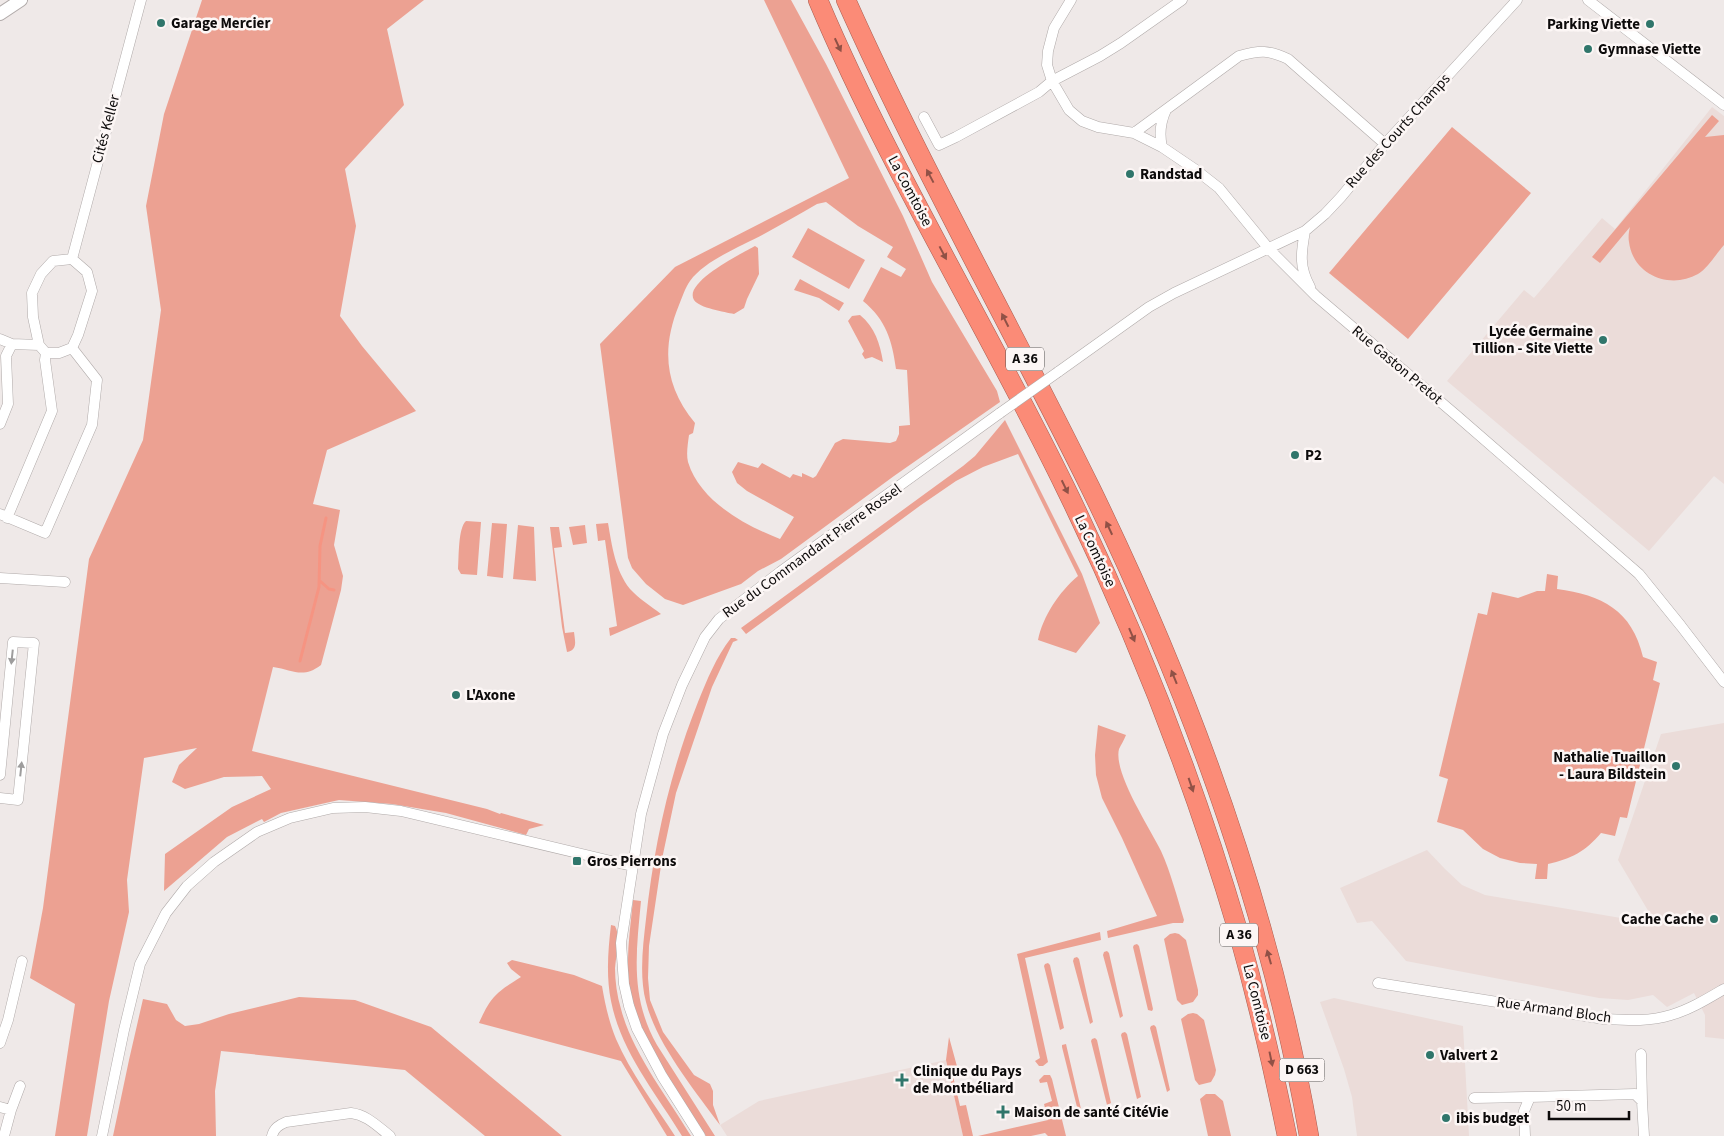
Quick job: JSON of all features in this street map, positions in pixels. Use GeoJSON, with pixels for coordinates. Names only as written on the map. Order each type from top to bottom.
{"type":"FeatureCollection","features":[{"type":"Feature","properties":{"kind":"highway","name":"La Comtoise"},"geometry":{"type":"LineString","coordinates":[[818,0],[874,122],[1059,474],[1093,546],[1147,670],[1188,777],[1227,896],[1259,1010],[1287,1136]]}},
{"type":"Feature","properties":{"kind":"highway","name":"La Comtoise"},"geometry":{"type":"LineString","coordinates":[[846,0],[896,110],[1086,478],[1143,602],[1192,723],[1228,824],[1281,1004],[1309,1136]]}},
{"type":"Feature","properties":{"kind":"highway","name":"D 663"},"geometry":{"type":"LineString","coordinates":[[1281,1004],[1322,1136]]}},
{"type":"Feature","properties":{"kind":"street"},"geometry":{"type":"LineString","coordinates":[[0,14],[22,0]]}},
{"type":"Feature","properties":{"kind":"street","name":"Cités Keller"},"geometry":{"type":"LineString","coordinates":[[72,259],[141,0]]}},
{"type":"Feature","properties":{"kind":"street"},"geometry":{"type":"LineString","coordinates":[[1052,81],[1048,65],[1048,51],[1054,28],[1071,0]]}},
{"type":"Feature","properties":{"kind":"street"},"geometry":{"type":"LineString","coordinates":[[924,117],[938,145],[956,137],[1039,92],[1052,81],[1100,56],[1182,0]]}},
{"type":"Feature","properties":{"kind":"street","name":"Rue des Courts Champs"},"geometry":{"type":"LineString","coordinates":[[1268,248],[1305,231],[1325,214],[1385,144],[1517,0]]}},
{"type":"Feature","properties":{"kind":"street"},"geometry":{"type":"LineString","coordinates":[[1588,0],[1724,106]]}},
{"type":"Feature","properties":{"kind":"street"},"geometry":{"type":"LineString","coordinates":[[1134,133],[1239,56],[1258,50],[1272,52],[1288,59],[1385,144]]}},
{"type":"Feature","properties":{"kind":"street","name":"Rue Gaston Pretot"},"geometry":{"type":"LineString","coordinates":[[1052,81],[1069,110],[1082,121],[1098,127],[1134,133],[1162,148],[1196,170],[1219,188],[1268,248],[1316,296],[1639,574],[1724,682]]}},
{"type":"Feature","properties":{"kind":"street"},"geometry":{"type":"LineString","coordinates":[[1162,148],[1159,136],[1161,120],[1166,110]]}},
{"type":"Feature","properties":{"kind":"street"},"geometry":{"type":"LineString","coordinates":[[1305,231],[1301,257],[1307,282],[1316,296]]}},
{"type":"Feature","properties":{"kind":"street","name":"Rue du Commandant Pierre Rossel"},"geometry":{"type":"LineString","coordinates":[[700,1136],[662,1076],[637,1029],[624,984],[621,943],[641,814],[663,734],[682,685],[705,637],[719,619],[780,572],[1149,307],[1268,248]]}},
{"type":"Feature","properties":{"kind":"street"},"geometry":{"type":"LineString","coordinates":[[46,353],[72,348],[92,291],[86,272],[72,259],[53,261],[41,274],[32,292],[33,317],[39,345],[46,353],[52,412],[3,516],[45,533],[92,425],[97,380],[72,348]]}},
{"type":"Feature","properties":{"kind":"street"},"geometry":{"type":"LineString","coordinates":[[0,339],[12,344],[39,345]]}},
{"type":"Feature","properties":{"kind":"street"},"geometry":{"type":"LineString","coordinates":[[0,424],[8,404],[6,356],[12,344]]}},
{"type":"Feature","properties":{"kind":"street"},"geometry":{"type":"LineString","coordinates":[[0,578],[66,582]]}},
{"type":"Feature","properties":{"kind":"street"},"geometry":{"type":"LineString","coordinates":[[0,776],[13,642],[34,644],[18,800],[0,798]]}},
{"type":"Feature","properties":{"kind":"street"},"geometry":{"type":"LineString","coordinates":[[102,1136],[140,964],[166,913],[188,886],[214,862],[257,832],[290,818],[333,808],[365,807],[401,811],[632,866]]}},
{"type":"Feature","properties":{"kind":"street"},"geometry":{"type":"LineString","coordinates":[[0,1043],[8,1020],[22,961]]}},
{"type":"Feature","properties":{"kind":"street","name":"Rue Armand Bloch"},"geometry":{"type":"LineString","coordinates":[[1378,983],[1604,1019],[1634,1020],[1670,1016],[1696,1005],[1724,989]]}},
{"type":"Feature","properties":{"kind":"street"},"geometry":{"type":"LineString","coordinates":[[1641,1054],[1644,1136]]}},
{"type":"Feature","properties":{"kind":"street"},"geometry":{"type":"LineString","coordinates":[[4,1136],[20,1086]]}},
{"type":"Feature","properties":{"kind":"street"},"geometry":{"type":"LineString","coordinates":[[1474,1098],[1635,1094],[1642,1101]]}},
{"type":"Feature","properties":{"kind":"street"},"geometry":{"type":"LineString","coordinates":[[1525,1136],[1524,1111],[1530,1097]]}},
{"type":"Feature","properties":{"kind":"street"},"geometry":{"type":"LineString","coordinates":[[0,1107],[11,1110]]}},
{"type":"Feature","properties":{"kind":"street"},"geometry":{"type":"LineString","coordinates":[[272,1136],[280,1124],[286,1122],[350,1113],[360,1114],[390,1136]]}},
{"type":"Feature","properties":{"kind":"shaded area"},"geometry":{"type":"Polygon","coordinates":[[[202,0],[424,0],[387,29],[404,105],[345,169],[356,226],[340,316],[362,346],[416,411],[327,450],[313,504],[340,510],[334,545],[343,576],[341,590],[321,665],[309,672],[303,673],[273,667],[252,751],[487,809],[544,825],[529,829],[526,835],[446,813],[392,804],[339,800],[281,813],[264,822],[262,819],[227,837],[164,891],[165,854],[232,807],[271,789],[262,776],[224,777],[185,789],[172,782],[179,765],[197,748],[144,758],[127,880],[129,912],[109,1001],[87,1136],[55,1136],[75,1004],[30,978],[43,908],[89,559],[143,440],[161,310],[146,206],[164,114],[202,0]]]}},
{"type":"Feature","properties":{"kind":"shaded area"},"geometry":{"type":"Polygon","coordinates":[[[764,0],[791,0],[826,64],[903,216],[932,282],[997,391],[1000,402],[894,476],[781,559],[758,571],[741,584],[683,605],[665,599],[646,584],[632,568],[628,558],[600,344],[675,267],[849,178],[764,0]],[[826,202],[817,204],[705,266],[688,284],[673,321],[668,352],[669,367],[677,396],[695,423],[693,433],[689,435],[687,452],[688,462],[694,476],[702,489],[725,510],[752,527],[780,539],[794,517],[747,491],[737,483],[732,472],[738,462],[758,468],[762,463],[790,478],[793,474],[802,477],[802,473],[813,478],[835,443],[843,439],[890,443],[896,441],[899,434],[899,426],[910,425],[907,370],[896,369],[887,331],[871,308],[863,301],[881,267],[901,277],[906,269],[887,257],[893,247],[858,226],[826,202]]]}},
{"type":"Feature","properties":{"kind":"shaded area","name":"Lycée Germaine Tillion - Site Viette"},"geometry":{"type":"Polygon","coordinates":[[[1712,107],[1724,116],[1724,484],[1714,476],[1649,551],[1447,381],[1524,290],[1534,298],[1602,218],[1615,229],[1712,107]]]}},
{"type":"Feature","properties":{"kind":"shaded area"},"geometry":{"type":"Polygon","coordinates":[[[1712,115],[1719,121],[1705,137],[1724,135],[1724,245],[1709,265],[1698,274],[1687,279],[1665,280],[1655,276],[1645,271],[1632,254],[1629,240],[1630,227],[1600,263],[1592,257],[1712,115]]]}},
{"type":"Feature","properties":{"kind":"shaded area"},"geometry":{"type":"Polygon","coordinates":[[[1452,127],[1531,193],[1408,339],[1329,273],[1452,127]]]}},
{"type":"Feature","properties":{"kind":"shaded area"},"geometry":{"type":"Polygon","coordinates":[[[808,228],[865,260],[849,289],[792,257],[808,228]]]}},
{"type":"Feature","properties":{"kind":"shaded area"},"geometry":{"type":"Polygon","coordinates":[[[755,246],[758,248],[759,274],[744,308],[734,314],[706,307],[694,300],[693,293],[697,285],[705,277],[755,246]]]}},
{"type":"Feature","properties":{"kind":"shaded area"},"geometry":{"type":"Polygon","coordinates":[[[800,279],[844,303],[839,311],[819,298],[794,290],[800,279]]]}},
{"type":"Feature","properties":{"kind":"shaded area"},"geometry":{"type":"Polygon","coordinates":[[[860,315],[870,325],[876,336],[883,362],[872,357],[865,359],[862,354],[864,351],[848,321],[852,316],[860,315]]]}},
{"type":"Feature","properties":{"kind":"shaded area"},"geometry":{"type":"Polygon","coordinates":[[[1005,420],[1082,574],[1100,623],[1076,653],[1038,640],[1040,631],[1053,605],[1064,589],[1078,576],[1018,454],[983,467],[956,481],[746,634],[741,628],[963,466],[975,456],[1005,420]]]}},
{"type":"Feature","properties":{"kind":"shaded area"},"geometry":{"type":"Polygon","coordinates":[[[466,521],[481,522],[477,575],[461,574],[458,569],[460,536],[466,521]]]}},
{"type":"Feature","properties":{"kind":"shaded area"},"geometry":{"type":"Polygon","coordinates":[[[492,523],[507,524],[503,578],[487,576],[492,523]]]}},
{"type":"Feature","properties":{"kind":"shaded area"},"geometry":{"type":"Polygon","coordinates":[[[608,523],[615,558],[625,582],[637,596],[661,614],[610,636],[609,628],[617,626],[605,540],[598,541],[596,524],[608,523]]]}},
{"type":"Feature","properties":{"kind":"shaded area"},"geometry":{"type":"Polygon","coordinates":[[[518,525],[534,527],[536,581],[513,579],[518,525]]]}},
{"type":"Feature","properties":{"kind":"shaded area"},"geometry":{"type":"Polygon","coordinates":[[[585,525],[587,543],[573,545],[569,527],[585,525]]]}},
{"type":"Feature","properties":{"kind":"shaded area"},"geometry":{"type":"Polygon","coordinates":[[[550,527],[559,527],[562,547],[554,548],[565,633],[574,632],[574,647],[567,652],[562,627],[550,527]]]}},
{"type":"Feature","properties":{"kind":"shaded area"},"geometry":{"type":"Polygon","coordinates":[[[1547,574],[1558,576],[1557,589],[1601,601],[1623,616],[1638,641],[1643,657],[1657,662],[1653,680],[1660,683],[1627,818],[1620,817],[1615,836],[1601,833],[1590,845],[1577,853],[1564,860],[1548,864],[1547,879],[1535,879],[1537,864],[1520,863],[1500,858],[1483,849],[1463,830],[1437,822],[1448,779],[1439,776],[1478,613],[1487,615],[1492,592],[1518,598],[1537,591],[1545,591],[1547,574]]]}},
{"type":"Feature","properties":{"kind":"shaded area"},"geometry":{"type":"Polygon","coordinates":[[[731,638],[738,640],[733,642],[712,687],[676,793],[662,859],[649,946],[648,978],[650,1000],[663,1032],[694,1075],[710,1084],[713,1091],[713,1105],[720,1125],[677,1066],[658,1034],[646,1002],[642,960],[649,891],[664,809],[671,782],[688,728],[708,677],[731,638]]]}},
{"type":"Feature","properties":{"kind":"shaded area"},"geometry":{"type":"Polygon","coordinates":[[[1724,723],[1724,1039],[1705,1037],[1705,1015],[1694,993],[1667,1007],[1653,995],[1628,1000],[1599,998],[1406,961],[1372,921],[1357,923],[1340,888],[1427,850],[1462,885],[1485,895],[1656,924],[1618,860],[1661,734],[1724,723]]]}},
{"type":"Feature","properties":{"kind":"shaded area"},"geometry":{"type":"Polygon","coordinates":[[[1098,725],[1126,735],[1119,749],[1121,772],[1165,859],[1184,920],[1183,923],[1173,923],[1108,938],[1107,931],[1157,916],[1102,798],[1096,775],[1095,755],[1098,725]]]}},
{"type":"Feature","properties":{"kind":"shaded area"},"geometry":{"type":"Polygon","coordinates":[[[633,900],[641,901],[637,975],[642,1010],[657,1045],[715,1136],[706,1136],[672,1085],[650,1048],[634,1010],[628,969],[628,946],[633,900]]]}},
{"type":"Feature","properties":{"kind":"shaded area"},"geometry":{"type":"Polygon","coordinates":[[[611,925],[615,926],[618,935],[615,968],[616,983],[617,994],[626,1025],[642,1058],[691,1136],[682,1136],[640,1072],[616,1020],[608,982],[608,953],[611,925]]]}},
{"type":"Feature","properties":{"kind":"shaded area"},"geometry":{"type":"Polygon","coordinates":[[[1100,932],[1101,940],[1025,958],[1048,1062],[1043,1066],[1039,1066],[1035,1061],[1040,1058],[1017,954],[1100,932]]]}},
{"type":"Feature","properties":{"kind":"shaded area"},"geometry":{"type":"Polygon","coordinates":[[[1175,933],[1186,940],[1198,990],[1198,995],[1193,1002],[1182,1005],[1177,1000],[1164,939],[1170,934],[1175,933]]]}},
{"type":"Feature","properties":{"kind":"shaded area"},"geometry":{"type":"Polygon","coordinates":[[[1137,944],[1139,946],[1152,1011],[1148,1010],[1133,947],[1137,944]]]}},
{"type":"Feature","properties":{"kind":"shaded area"},"geometry":{"type":"Polygon","coordinates":[[[1107,951],[1123,1016],[1120,1018],[1103,955],[1107,951]]]}},
{"type":"Feature","properties":{"kind":"shaded area"},"geometry":{"type":"Polygon","coordinates":[[[1077,957],[1093,1022],[1090,1024],[1073,961],[1077,957]]]}},
{"type":"Feature","properties":{"kind":"shaded area"},"geometry":{"type":"Polygon","coordinates":[[[512,960],[574,975],[602,986],[609,1020],[616,1039],[636,1076],[675,1136],[667,1136],[621,1061],[479,1023],[491,1001],[506,987],[521,977],[507,963],[512,960]]]}},
{"type":"Feature","properties":{"kind":"shaded area"},"geometry":{"type":"Polygon","coordinates":[[[1048,963],[1064,1028],[1060,1030],[1044,966],[1048,963]]]}},
{"type":"Feature","properties":{"kind":"shaded area"},"geometry":{"type":"Polygon","coordinates":[[[299,997],[355,1000],[431,1027],[562,1136],[485,1136],[405,1070],[221,1051],[215,1091],[216,1136],[113,1136],[143,999],[167,1004],[176,1020],[185,1026],[199,1024],[229,1014],[299,997]]]}},
{"type":"Feature","properties":{"kind":"shaded area"},"geometry":{"type":"Polygon","coordinates":[[[1334,998],[1463,1026],[1469,1136],[1357,1136],[1352,1097],[1320,1002],[1334,998]]]}},
{"type":"Feature","properties":{"kind":"shaded area"},"geometry":{"type":"Polygon","coordinates":[[[1193,1013],[1204,1020],[1216,1070],[1211,1082],[1199,1085],[1195,1080],[1181,1019],[1193,1013]]]}},
{"type":"Feature","properties":{"kind":"shaded area"},"geometry":{"type":"Polygon","coordinates":[[[1154,1025],[1170,1090],[1167,1092],[1150,1028],[1154,1025]]]}},
{"type":"Feature","properties":{"kind":"shaded area"},"geometry":{"type":"Polygon","coordinates":[[[1125,1032],[1141,1097],[1137,1099],[1121,1035],[1125,1032]]]}},
{"type":"Feature","properties":{"kind":"shaded area"},"geometry":{"type":"Polygon","coordinates":[[[949,1037],[958,1070],[952,1072],[960,1106],[966,1105],[973,1136],[963,1136],[946,1060],[949,1037]]]}},
{"type":"Feature","properties":{"kind":"shaded area"},"geometry":{"type":"Polygon","coordinates":[[[1095,1038],[1111,1103],[1107,1105],[1091,1041],[1095,1038]]]}},
{"type":"Feature","properties":{"kind":"shaded area"},"geometry":{"type":"Polygon","coordinates":[[[1066,1044],[1081,1109],[1078,1111],[1062,1047],[1062,1045],[1066,1044]]]}},
{"type":"Feature","properties":{"kind":"shaded area","name":"Clinique du Pays de Montbéliard"},"geometry":{"type":"Polygon","coordinates":[[[946,1060],[963,1136],[727,1136],[720,1125],[759,1101],[946,1060]]]}},
{"type":"Feature","properties":{"kind":"shaded area"},"geometry":{"type":"Polygon","coordinates":[[[1044,1075],[1050,1075],[1052,1079],[1066,1136],[1048,1136],[1045,1133],[1031,1136],[978,1136],[1048,1120],[1044,1104],[1052,1101],[1047,1082],[1040,1083],[1039,1080],[1044,1075]]]}},
{"type":"Feature","properties":{"kind":"shaded area"},"geometry":{"type":"Polygon","coordinates":[[[1206,1094],[1215,1094],[1223,1101],[1231,1136],[1208,1136],[1200,1099],[1206,1094]]]}},
{"type":"Feature","properties":{"kind":"waterway"},"geometry":{"type":"LineString","coordinates":[[300,661],[319,587],[320,546],[326,518]]}},
{"type":"Feature","properties":{"kind":"waterway"},"geometry":{"type":"LineString","coordinates":[[320,581],[329,589],[334,590]]}},
{"type":"Feature","properties":{"kind":"place","name":"Garage Mercier"},"geometry":{"type":"Point","coordinates":[161,23]}},
{"type":"Feature","properties":{"kind":"place","name":"Parking Viette"},"geometry":{"type":"Point","coordinates":[1650,24]}},
{"type":"Feature","properties":{"kind":"place","name":"Gymnase Viette"},"geometry":{"type":"Point","coordinates":[1588,49]}},
{"type":"Feature","properties":{"kind":"place","name":"Randstad"},"geometry":{"type":"Point","coordinates":[1130,174]}},
{"type":"Feature","properties":{"kind":"place","name":"Lycée Germaine Tillion - Site Viette"},"geometry":{"type":"Point","coordinates":[1603,340]}},
{"type":"Feature","properties":{"kind":"place","name":"P2"},"geometry":{"type":"Point","coordinates":[1295,455]}},
{"type":"Feature","properties":{"kind":"place","name":"L'Axone"},"geometry":{"type":"Point","coordinates":[456,695]}},
{"type":"Feature","properties":{"kind":"place","name":"Nathalie Tuaillon - Laura Bildstein"},"geometry":{"type":"Point","coordinates":[1676,766]}},
{"type":"Feature","properties":{"kind":"place","name":"Gros Pierrons"},"geometry":{"type":"Point","coordinates":[577,861]}},
{"type":"Feature","properties":{"kind":"place","name":"Cache Cache"},"geometry":{"type":"Point","coordinates":[1714,919]}},
{"type":"Feature","properties":{"kind":"place","name":"Valvert 2"},"geometry":{"type":"Point","coordinates":[1430,1055]}},
{"type":"Feature","properties":{"kind":"place","name":"Clinique du Pays de Montbéliard"},"geometry":{"type":"Point","coordinates":[902,1080]}},
{"type":"Feature","properties":{"kind":"place","name":"Maison de santé CitéVie"},"geometry":{"type":"Point","coordinates":[1003,1112]}},
{"type":"Feature","properties":{"kind":"place","name":"ibis budget"},"geometry":{"type":"Point","coordinates":[1446,1118]}}]}
